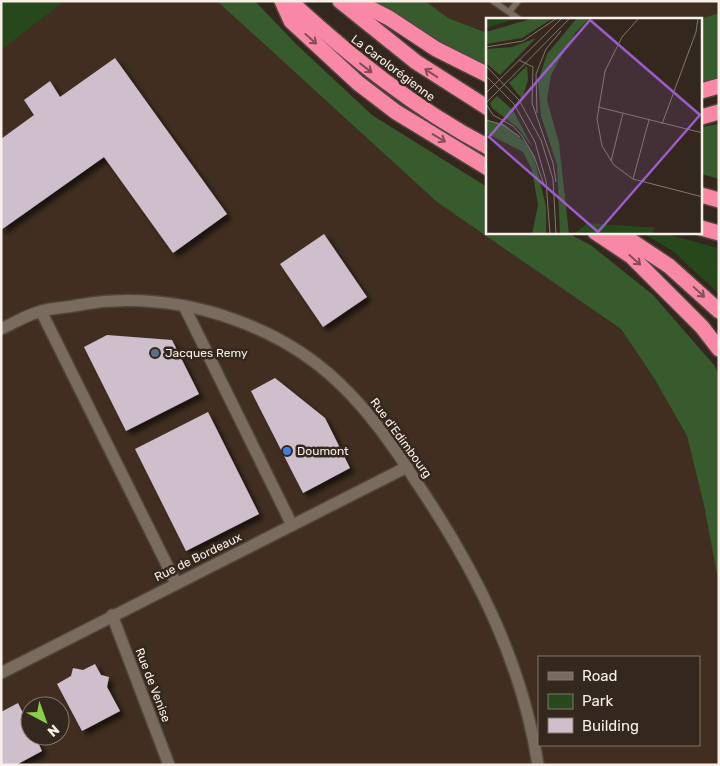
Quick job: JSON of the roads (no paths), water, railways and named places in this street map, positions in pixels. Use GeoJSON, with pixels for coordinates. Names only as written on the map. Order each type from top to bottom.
{"type":"FeatureCollection","features":[{"type":"Feature","properties":{"kind":"highway"},"geometry":{"type":"LineString","coordinates":[[282,1],[291,21],[358,84],[396,112],[486,167]]}},
{"type":"Feature","properties":{"kind":"highway","name":"La Carolorégienne"},"geometry":{"type":"LineString","coordinates":[[290,1],[342,49],[393,89],[450,127],[486,146]]}},
{"type":"Feature","properties":{"kind":"highway","name":"La Carolorégienne"},"geometry":{"type":"LineString","coordinates":[[340,1],[416,62],[486,107]]}},
{"type":"Feature","properties":{"kind":"highway"},"geometry":{"type":"LineString","coordinates":[[356,1],[389,18],[436,49],[486,74]]}},
{"type":"Feature","properties":{"kind":"highway"},"geometry":{"type":"LineString","coordinates":[[702,91],[719,86]]}},
{"type":"Feature","properties":{"kind":"highway"},"geometry":{"type":"LineString","coordinates":[[702,117],[719,112]]}},
{"type":"Feature","properties":{"kind":"highway"},"geometry":{"type":"LineString","coordinates":[[702,195],[719,200]]}},
{"type":"Feature","properties":{"kind":"highway"},"geometry":{"type":"LineString","coordinates":[[702,228],[719,232]]}},
{"type":"Feature","properties":{"kind":"highway"},"geometry":{"type":"LineString","coordinates":[[598,234],[631,256],[702,327],[719,349]]}},
{"type":"Feature","properties":{"kind":"highway"},"geometry":{"type":"LineString","coordinates":[[621,234],[669,266],[719,311]]}},
{"type":"Feature","properties":{"kind":"street","name":"Rue d'Edimbourg"},"geometry":{"type":"LineString","coordinates":[[1,329],[41,311],[113,301],[158,302],[184,306],[229,317],[266,332],[302,353],[337,381],[373,419],[434,508],[476,580],[498,624],[512,661],[530,726],[538,765]]}},
{"type":"Feature","properties":{"kind":"street"},"geometry":{"type":"LineString","coordinates":[[184,306],[292,526]]}},
{"type":"Feature","properties":{"kind":"street"},"geometry":{"type":"LineString","coordinates":[[41,311],[176,583]]}},
{"type":"Feature","properties":{"kind":"street","name":"Rue de Bordeaux"},"geometry":{"type":"LineString","coordinates":[[1,673],[406,467]]}},
{"type":"Feature","properties":{"kind":"street","name":"Rue de Venise"},"geometry":{"type":"LineString","coordinates":[[112,615],[169,765]]}},
{"type":"Feature","properties":{"kind":"lane"},"geometry":{"type":"LineString","coordinates":[[493,1],[518,18]]}},
{"type":"Feature","properties":{"kind":"lane"},"geometry":{"type":"LineString","coordinates":[[510,11],[518,1]]}},
{"type":"Feature","properties":{"kind":"place","name":"Jacques Remy"},"geometry":{"type":"Point","coordinates":[155,353]}},
{"type":"Feature","properties":{"kind":"place","name":"Doumont"},"geometry":{"type":"Point","coordinates":[287,451]}}]}
